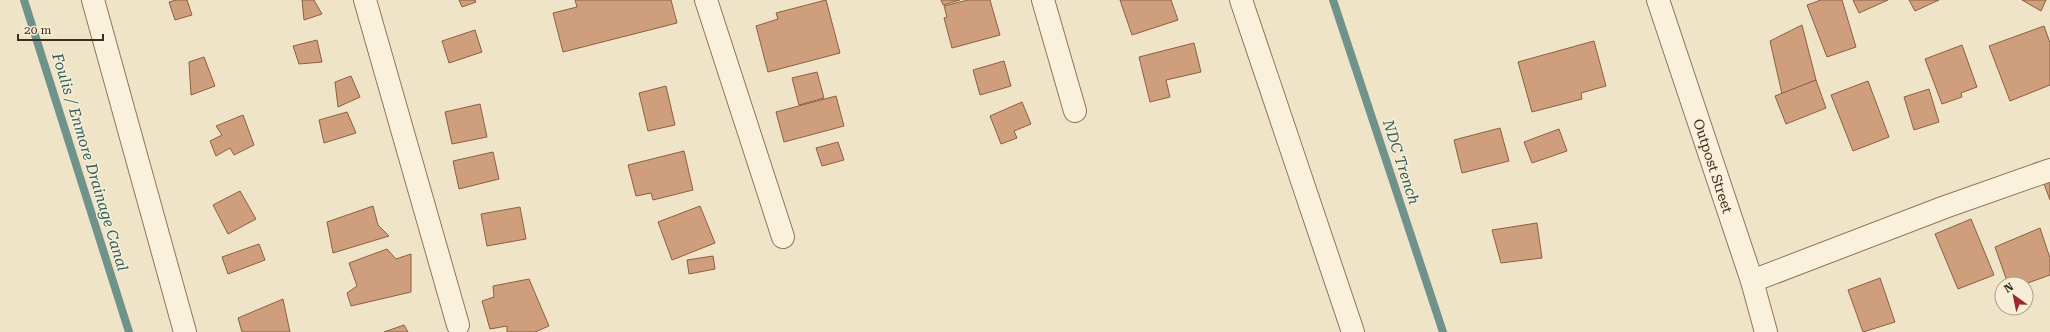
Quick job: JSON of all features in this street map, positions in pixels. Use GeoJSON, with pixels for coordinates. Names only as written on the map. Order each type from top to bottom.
{"type":"FeatureCollection","features":[{"type":"Feature","properties":{"kind":"street"},"geometry":{"type":"LineString","coordinates":[[93,0],[185,332]]}},
{"type":"Feature","properties":{"kind":"street"},"geometry":{"type":"LineString","coordinates":[[365,0],[458,325]]}},
{"type":"Feature","properties":{"kind":"street"},"geometry":{"type":"LineString","coordinates":[[706,0],[782,237]]}},
{"type":"Feature","properties":{"kind":"street"},"geometry":{"type":"LineString","coordinates":[[1043,0],[1075,111]]}},
{"type":"Feature","properties":{"kind":"street"},"geometry":{"type":"LineString","coordinates":[[1241,0],[1353,332]]}},
{"type":"Feature","properties":{"kind":"street","name":"Outpost Street"},"geometry":{"type":"LineString","coordinates":[[1664,2],[1752,281],[1766,332]]}},
{"type":"Feature","properties":{"kind":"street"},"geometry":{"type":"LineString","coordinates":[[1752,281],[2050,170]]}},
{"type":"Feature","properties":{"kind":"building"},"geometry":{"type":"Polygon","coordinates":[[[176,0],[187,0],[192,15],[175,20],[169,2],[176,0]]]}},
{"type":"Feature","properties":{"kind":"building"},"geometry":{"type":"Polygon","coordinates":[[[302,0],[314,0],[322,14],[304,20],[302,0]]]}},
{"type":"Feature","properties":{"kind":"building"},"geometry":{"type":"Polygon","coordinates":[[[459,0],[475,0],[476,2],[462,7],[459,0]]]}},
{"type":"Feature","properties":{"kind":"building"},"geometry":{"type":"Polygon","coordinates":[[[575,0],[671,0],[677,23],[563,52],[553,13],[577,7],[575,0]]]}},
{"type":"Feature","properties":{"kind":"building"},"geometry":{"type":"Polygon","coordinates":[[[826,0],[840,53],[768,72],[756,26],[778,19],[776,13],[826,0]]]}},
{"type":"Feature","properties":{"kind":"building"},"geometry":{"type":"Polygon","coordinates":[[[941,0],[960,0],[943,5],[941,0]]]}},
{"type":"Feature","properties":{"kind":"building"},"geometry":{"type":"Polygon","coordinates":[[[968,0],[990,0],[1000,35],[952,48],[944,18],[947,17],[944,6],[968,0]]]}},
{"type":"Feature","properties":{"kind":"building"},"geometry":{"type":"Polygon","coordinates":[[[1120,0],[1171,0],[1178,20],[1132,35],[1120,0]]]}},
{"type":"Feature","properties":{"kind":"building"},"geometry":{"type":"Polygon","coordinates":[[[1821,0],[1842,0],[1856,47],[1827,57],[1807,5],[1821,0]]]}},
{"type":"Feature","properties":{"kind":"building"},"geometry":{"type":"Polygon","coordinates":[[[1853,0],[1888,0],[1859,13],[1853,0]]]}},
{"type":"Feature","properties":{"kind":"building"},"geometry":{"type":"Polygon","coordinates":[[[1909,0],[1939,0],[1915,11],[1909,0]]]}},
{"type":"Feature","properties":{"kind":"building"},"geometry":{"type":"Polygon","coordinates":[[[2022,0],[2046,0],[2041,11],[2022,0]]]}},
{"type":"Feature","properties":{"kind":"building"},"geometry":{"type":"Polygon","coordinates":[[[1802,25],[1816,80],[1782,94],[1770,41],[1802,25]]]}},
{"type":"Feature","properties":{"kind":"building"},"geometry":{"type":"Polygon","coordinates":[[[2044,26],[2050,43],[2050,85],[2010,101],[1989,46],[2044,26]]]}},
{"type":"Feature","properties":{"kind":"building"},"geometry":{"type":"Polygon","coordinates":[[[475,30],[482,52],[449,63],[442,41],[475,30]]]}},
{"type":"Feature","properties":{"kind":"building"},"geometry":{"type":"Polygon","coordinates":[[[317,40],[322,62],[299,64],[293,46],[317,40]]]}},
{"type":"Feature","properties":{"kind":"building"},"geometry":{"type":"Polygon","coordinates":[[[1594,41],[1606,86],[1581,93],[1582,99],[1532,112],[1518,62],[1594,41]]]}},
{"type":"Feature","properties":{"kind":"building"},"geometry":{"type":"Polygon","coordinates":[[[1194,43],[1201,72],[1166,80],[1170,97],[1150,102],[1139,57],[1194,43]]]}},
{"type":"Feature","properties":{"kind":"building"},"geometry":{"type":"Polygon","coordinates":[[[1962,45],[1977,87],[1961,93],[1962,97],[1942,104],[1925,59],[1962,45]]]}},
{"type":"Feature","properties":{"kind":"building"},"geometry":{"type":"Polygon","coordinates":[[[204,57],[215,86],[191,95],[189,62],[204,57]]]}},
{"type":"Feature","properties":{"kind":"building"},"geometry":{"type":"Polygon","coordinates":[[[1004,61],[1011,86],[980,95],[973,70],[1004,61]]]}},
{"type":"Feature","properties":{"kind":"building"},"geometry":{"type":"Polygon","coordinates":[[[817,72],[824,98],[799,105],[792,78],[817,72]]]}},
{"type":"Feature","properties":{"kind":"building"},"geometry":{"type":"Polygon","coordinates":[[[351,76],[360,97],[338,107],[335,82],[351,76]]]}},
{"type":"Feature","properties":{"kind":"building"},"geometry":{"type":"Polygon","coordinates":[[[1816,80],[1826,108],[1786,124],[1775,96],[1816,80]]]}},
{"type":"Feature","properties":{"kind":"building"},"geometry":{"type":"Polygon","coordinates":[[[1868,81],[1889,137],[1853,151],[1831,95],[1868,81]]]}},
{"type":"Feature","properties":{"kind":"building"},"geometry":{"type":"Polygon","coordinates":[[[666,86],[675,125],[648,131],[639,93],[666,86]]]}},
{"type":"Feature","properties":{"kind":"building"},"geometry":{"type":"Polygon","coordinates":[[[1929,89],[1939,122],[1914,130],[1904,97],[1929,89]]]}},
{"type":"Feature","properties":{"kind":"building"},"geometry":{"type":"Polygon","coordinates":[[[836,96],[844,126],[784,142],[776,112],[836,96]]]}},
{"type":"Feature","properties":{"kind":"building"},"geometry":{"type":"Polygon","coordinates":[[[1022,102],[1031,124],[1014,131],[1017,138],[1001,144],[990,116],[1022,102]]]}},
{"type":"Feature","properties":{"kind":"building"},"geometry":{"type":"Polygon","coordinates":[[[480,104],[487,137],[452,144],[445,112],[480,104]]]}},
{"type":"Feature","properties":{"kind":"building"},"geometry":{"type":"Polygon","coordinates":[[[347,112],[356,133],[324,143],[319,120],[347,112]]]}},
{"type":"Feature","properties":{"kind":"building"},"geometry":{"type":"Polygon","coordinates":[[[243,115],[254,145],[234,155],[230,148],[216,156],[210,141],[222,135],[216,126],[243,115]]]}},
{"type":"Feature","properties":{"kind":"building"},"geometry":{"type":"Polygon","coordinates":[[[1500,128],[1509,161],[1462,173],[1454,140],[1500,128]]]}},
{"type":"Feature","properties":{"kind":"building"},"geometry":{"type":"Polygon","coordinates":[[[1559,129],[1567,151],[1532,163],[1524,142],[1559,129]]]}},
{"type":"Feature","properties":{"kind":"building"},"geometry":{"type":"Polygon","coordinates":[[[838,142],[844,160],[822,166],[816,148],[838,142]]]}},
{"type":"Feature","properties":{"kind":"building"},"geometry":{"type":"Polygon","coordinates":[[[684,151],[693,190],[653,200],[651,193],[636,196],[628,165],[684,151]]]}},
{"type":"Feature","properties":{"kind":"building"},"geometry":{"type":"Polygon","coordinates":[[[493,152],[499,179],[459,189],[453,161],[493,152]]]}},
{"type":"Feature","properties":{"kind":"building"},"geometry":{"type":"Polygon","coordinates":[[[2050,182],[2050,200],[2044,184],[2050,182]]]}},
{"type":"Feature","properties":{"kind":"building"},"geometry":{"type":"Polygon","coordinates":[[[240,191],[256,219],[228,234],[213,205],[240,191]]]}},
{"type":"Feature","properties":{"kind":"building"},"geometry":{"type":"Polygon","coordinates":[[[373,206],[378,225],[389,236],[333,253],[327,222],[373,206]]]}},
{"type":"Feature","properties":{"kind":"building"},"geometry":{"type":"Polygon","coordinates":[[[700,206],[715,243],[672,260],[658,222],[700,206]]]}},
{"type":"Feature","properties":{"kind":"building"},"geometry":{"type":"Polygon","coordinates":[[[520,207],[526,239],[487,246],[481,214],[520,207]]]}},
{"type":"Feature","properties":{"kind":"building"},"geometry":{"type":"Polygon","coordinates":[[[1971,219],[1994,275],[1958,289],[1935,234],[1971,219]]]}},
{"type":"Feature","properties":{"kind":"building"},"geometry":{"type":"Polygon","coordinates":[[[1537,223],[1542,258],[1501,263],[1492,230],[1537,223]]]}},
{"type":"Feature","properties":{"kind":"building"},"geometry":{"type":"Polygon","coordinates":[[[2040,228],[2050,258],[2050,275],[2034,281],[2034,276],[2005,276],[1995,247],[2040,228]]]}},
{"type":"Feature","properties":{"kind":"building"},"geometry":{"type":"Polygon","coordinates":[[[259,244],[265,260],[228,274],[222,257],[259,244]]]}},
{"type":"Feature","properties":{"kind":"building"},"geometry":{"type":"Polygon","coordinates":[[[387,249],[396,259],[411,254],[411,292],[351,306],[347,293],[357,286],[349,263],[387,249]]]}},
{"type":"Feature","properties":{"kind":"building"},"geometry":{"type":"Polygon","coordinates":[[[713,256],[715,269],[689,274],[687,260],[713,256]]]}},
{"type":"Feature","properties":{"kind":"building"},"geometry":{"type":"Polygon","coordinates":[[[1880,278],[1895,322],[1863,332],[1848,290],[1880,278]]]}},
{"type":"Feature","properties":{"kind":"building"},"geometry":{"type":"Polygon","coordinates":[[[529,279],[549,326],[535,332],[507,332],[507,326],[490,329],[482,301],[494,297],[493,286],[529,279]]]}},
{"type":"Feature","properties":{"kind":"building"},"geometry":{"type":"Polygon","coordinates":[[[283,299],[290,332],[242,332],[238,318],[283,299]]]}},
{"type":"Feature","properties":{"kind":"building"},"geometry":{"type":"Polygon","coordinates":[[[404,325],[408,332],[384,332],[404,325]]]}},
{"type":"Feature","properties":{"kind":"waterway","name":"Foulis / Enmore Drainage Canal"},"geometry":{"type":"LineString","coordinates":[[24,0],[129,332]]}},
{"type":"Feature","properties":{"kind":"waterway","name":"NDC Trench"},"geometry":{"type":"LineString","coordinates":[[1333,0],[1443,332]]}}]}
